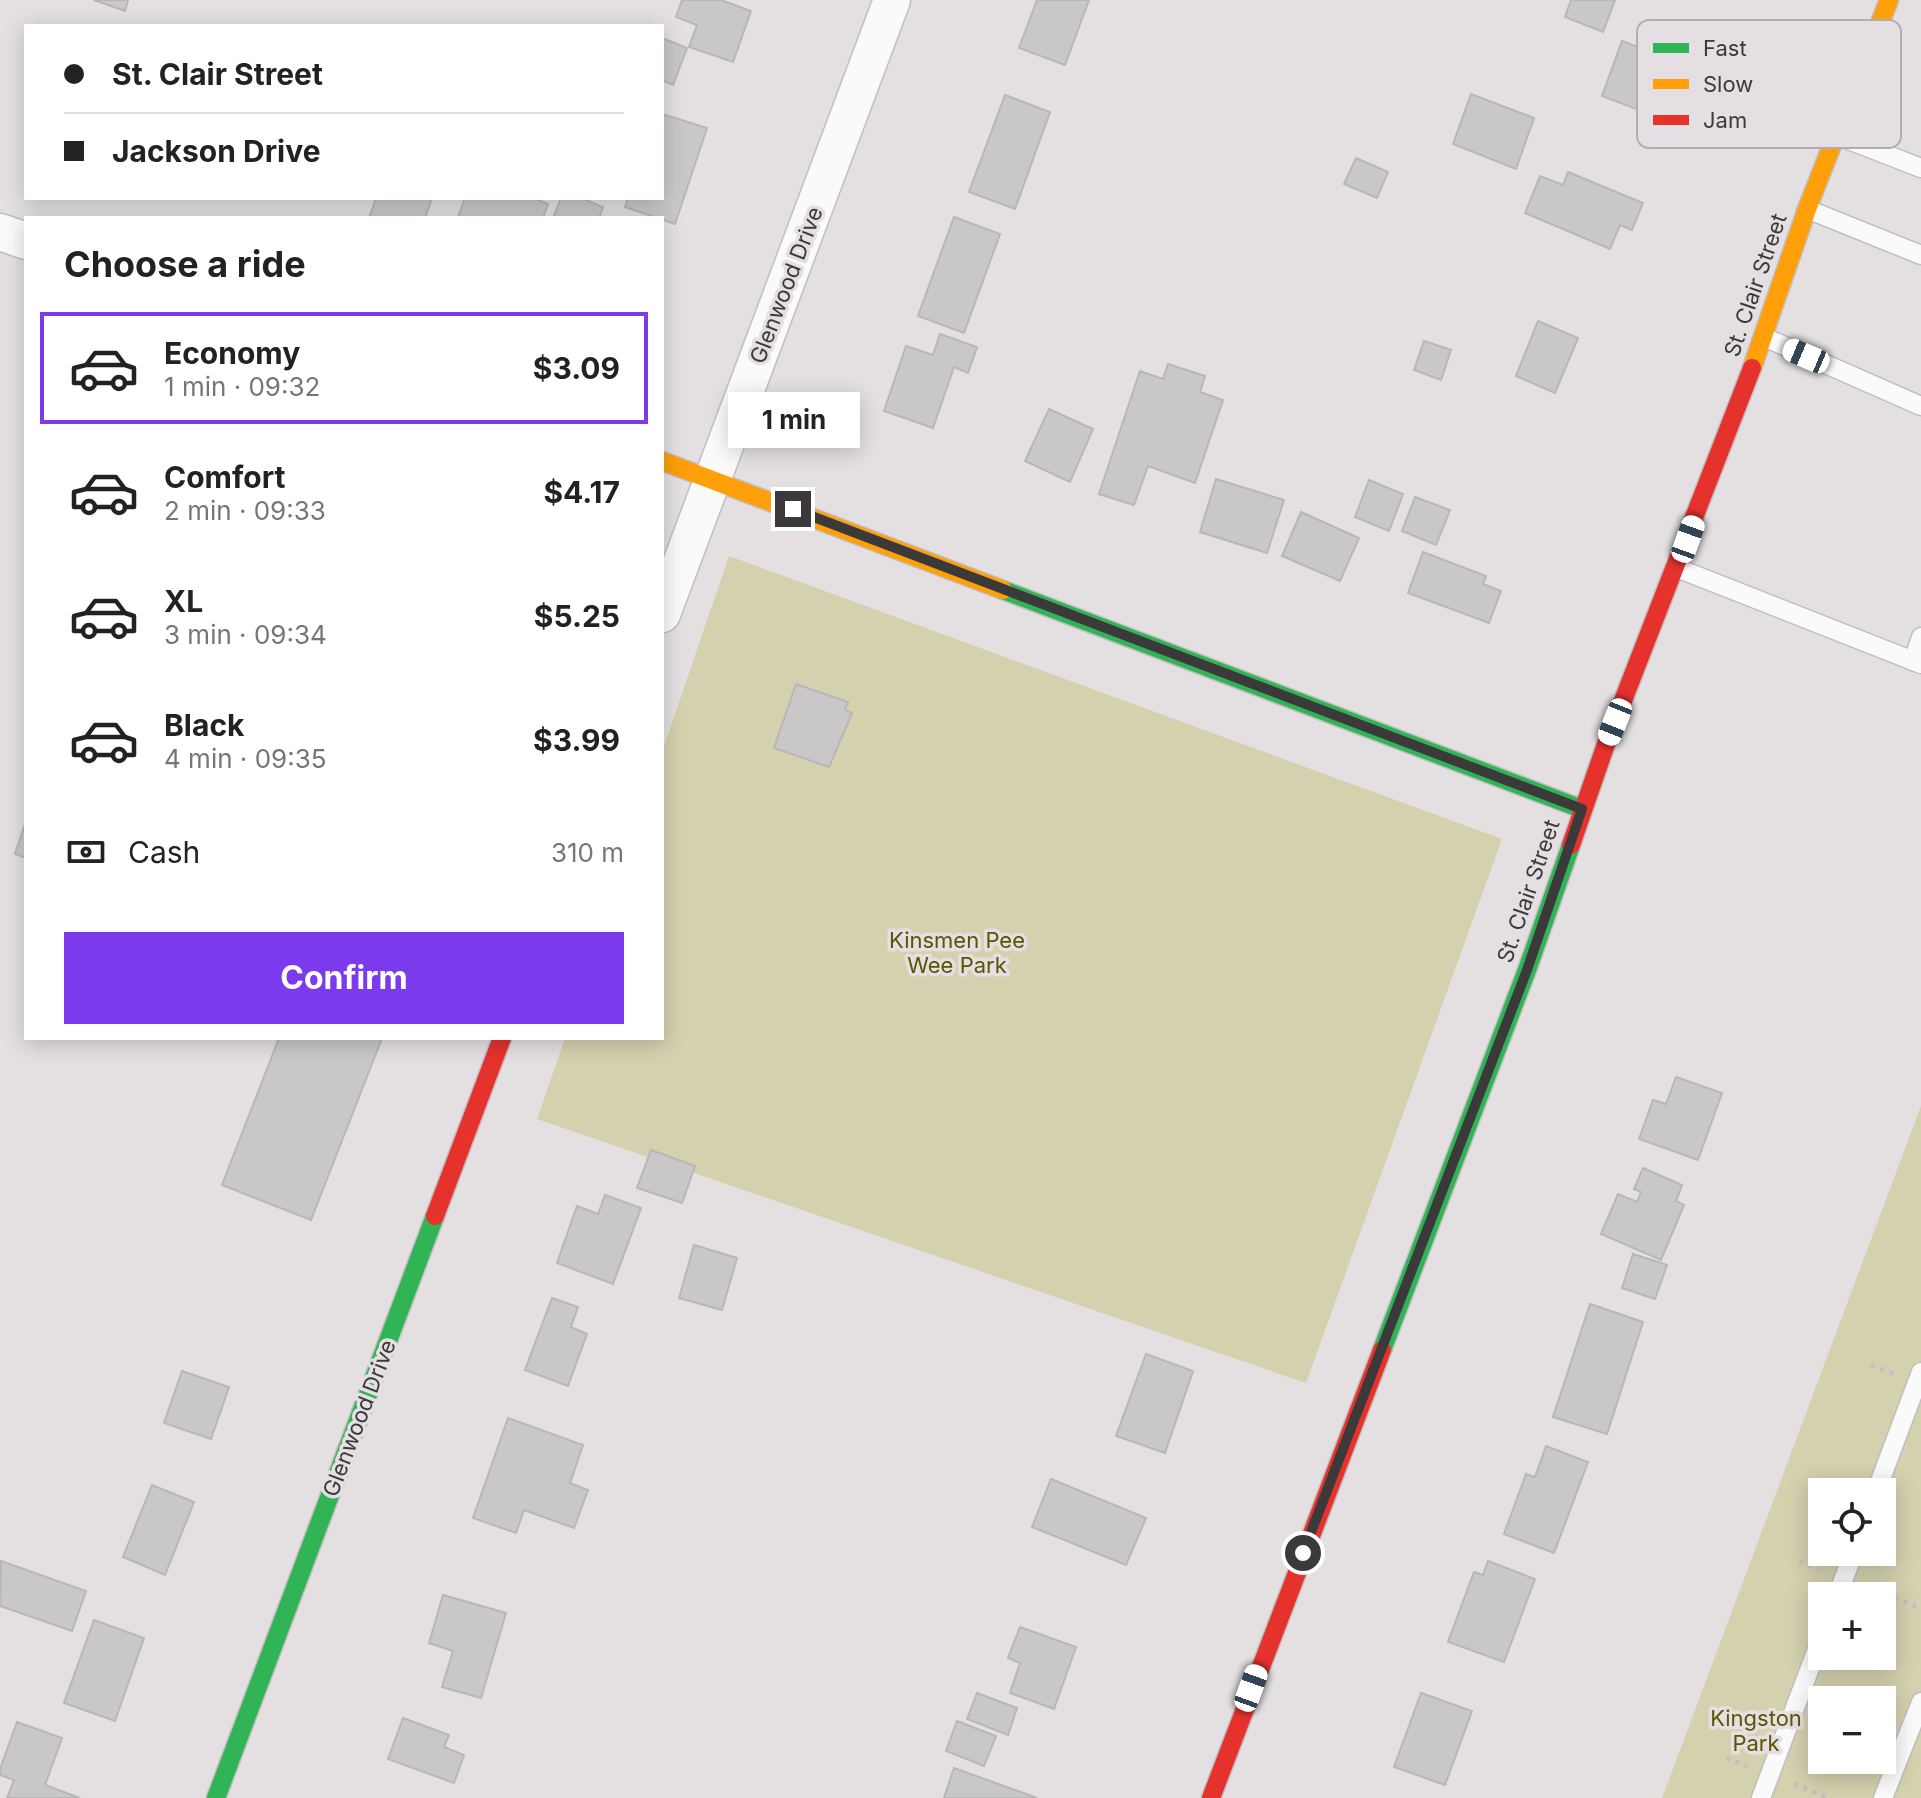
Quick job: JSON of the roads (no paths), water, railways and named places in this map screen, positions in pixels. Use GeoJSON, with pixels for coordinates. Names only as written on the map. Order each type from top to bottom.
{"type":"FeatureCollection","features":[{"type":"Feature","properties":{"kind":"main road","name":"St. Clair Street"},"geometry":{"type":"LineString","coordinates":[[1881,20],[1889,0]]}},
{"type":"Feature","properties":{"kind":"main road","name":"St. Clair Street"},"geometry":{"type":"LineString","coordinates":[[1211,1798],[1527,970],[1582,809],[1764,337],[1831,148]]}},
{"type":"Feature","properties":{"kind":"main road"},"geometry":{"type":"LineString","coordinates":[[664,462],[1582,809]]}},
{"type":"Feature","properties":{"kind":"main road","name":"Glenwood Drive"},"geometry":{"type":"LineString","coordinates":[[216,1798],[501,1040]]}},
{"type":"Feature","properties":{"kind":"street","name":"Glenwood Drive"},"geometry":{"type":"LineString","coordinates":[[664,609],[892,0]]}},
{"type":"Feature","properties":{"kind":"street"},"geometry":{"type":"LineString","coordinates":[[0,232],[24,240]]}},
{"type":"Feature","properties":{"kind":"lane"},"geometry":{"type":"LineString","coordinates":[[1869,148],[1921,168]]}},
{"type":"Feature","properties":{"kind":"lane"},"geometry":{"type":"LineString","coordinates":[[1807,209],[1921,255]]}},
{"type":"Feature","properties":{"kind":"lane"},"geometry":{"type":"LineString","coordinates":[[1764,337],[1921,406]]}},
{"type":"Feature","properties":{"kind":"lane"},"geometry":{"type":"LineString","coordinates":[[1677,568],[1917,662],[1921,637]]}},
{"type":"Feature","properties":{"kind":"lane"},"geometry":{"type":"LineString","coordinates":[[1881,1478],[1921,1372]]}},
{"type":"Feature","properties":{"kind":"lane"},"geometry":{"type":"LineString","coordinates":[[1761,1798],[1809,1670]]}},
{"type":"Feature","properties":{"kind":"lane"},"geometry":{"type":"LineString","coordinates":[[1883,1798],[1921,1702]]}},
{"type":"Feature","properties":{"kind":"park label","name":"Kinsmen Pee Wee Park"},"geometry":{"type":"Point","coordinates":[957,952]}},
{"type":"Feature","properties":{"kind":"park label","name":"Kingston Park"},"geometry":{"type":"Point","coordinates":[1756,1730]}}]}
